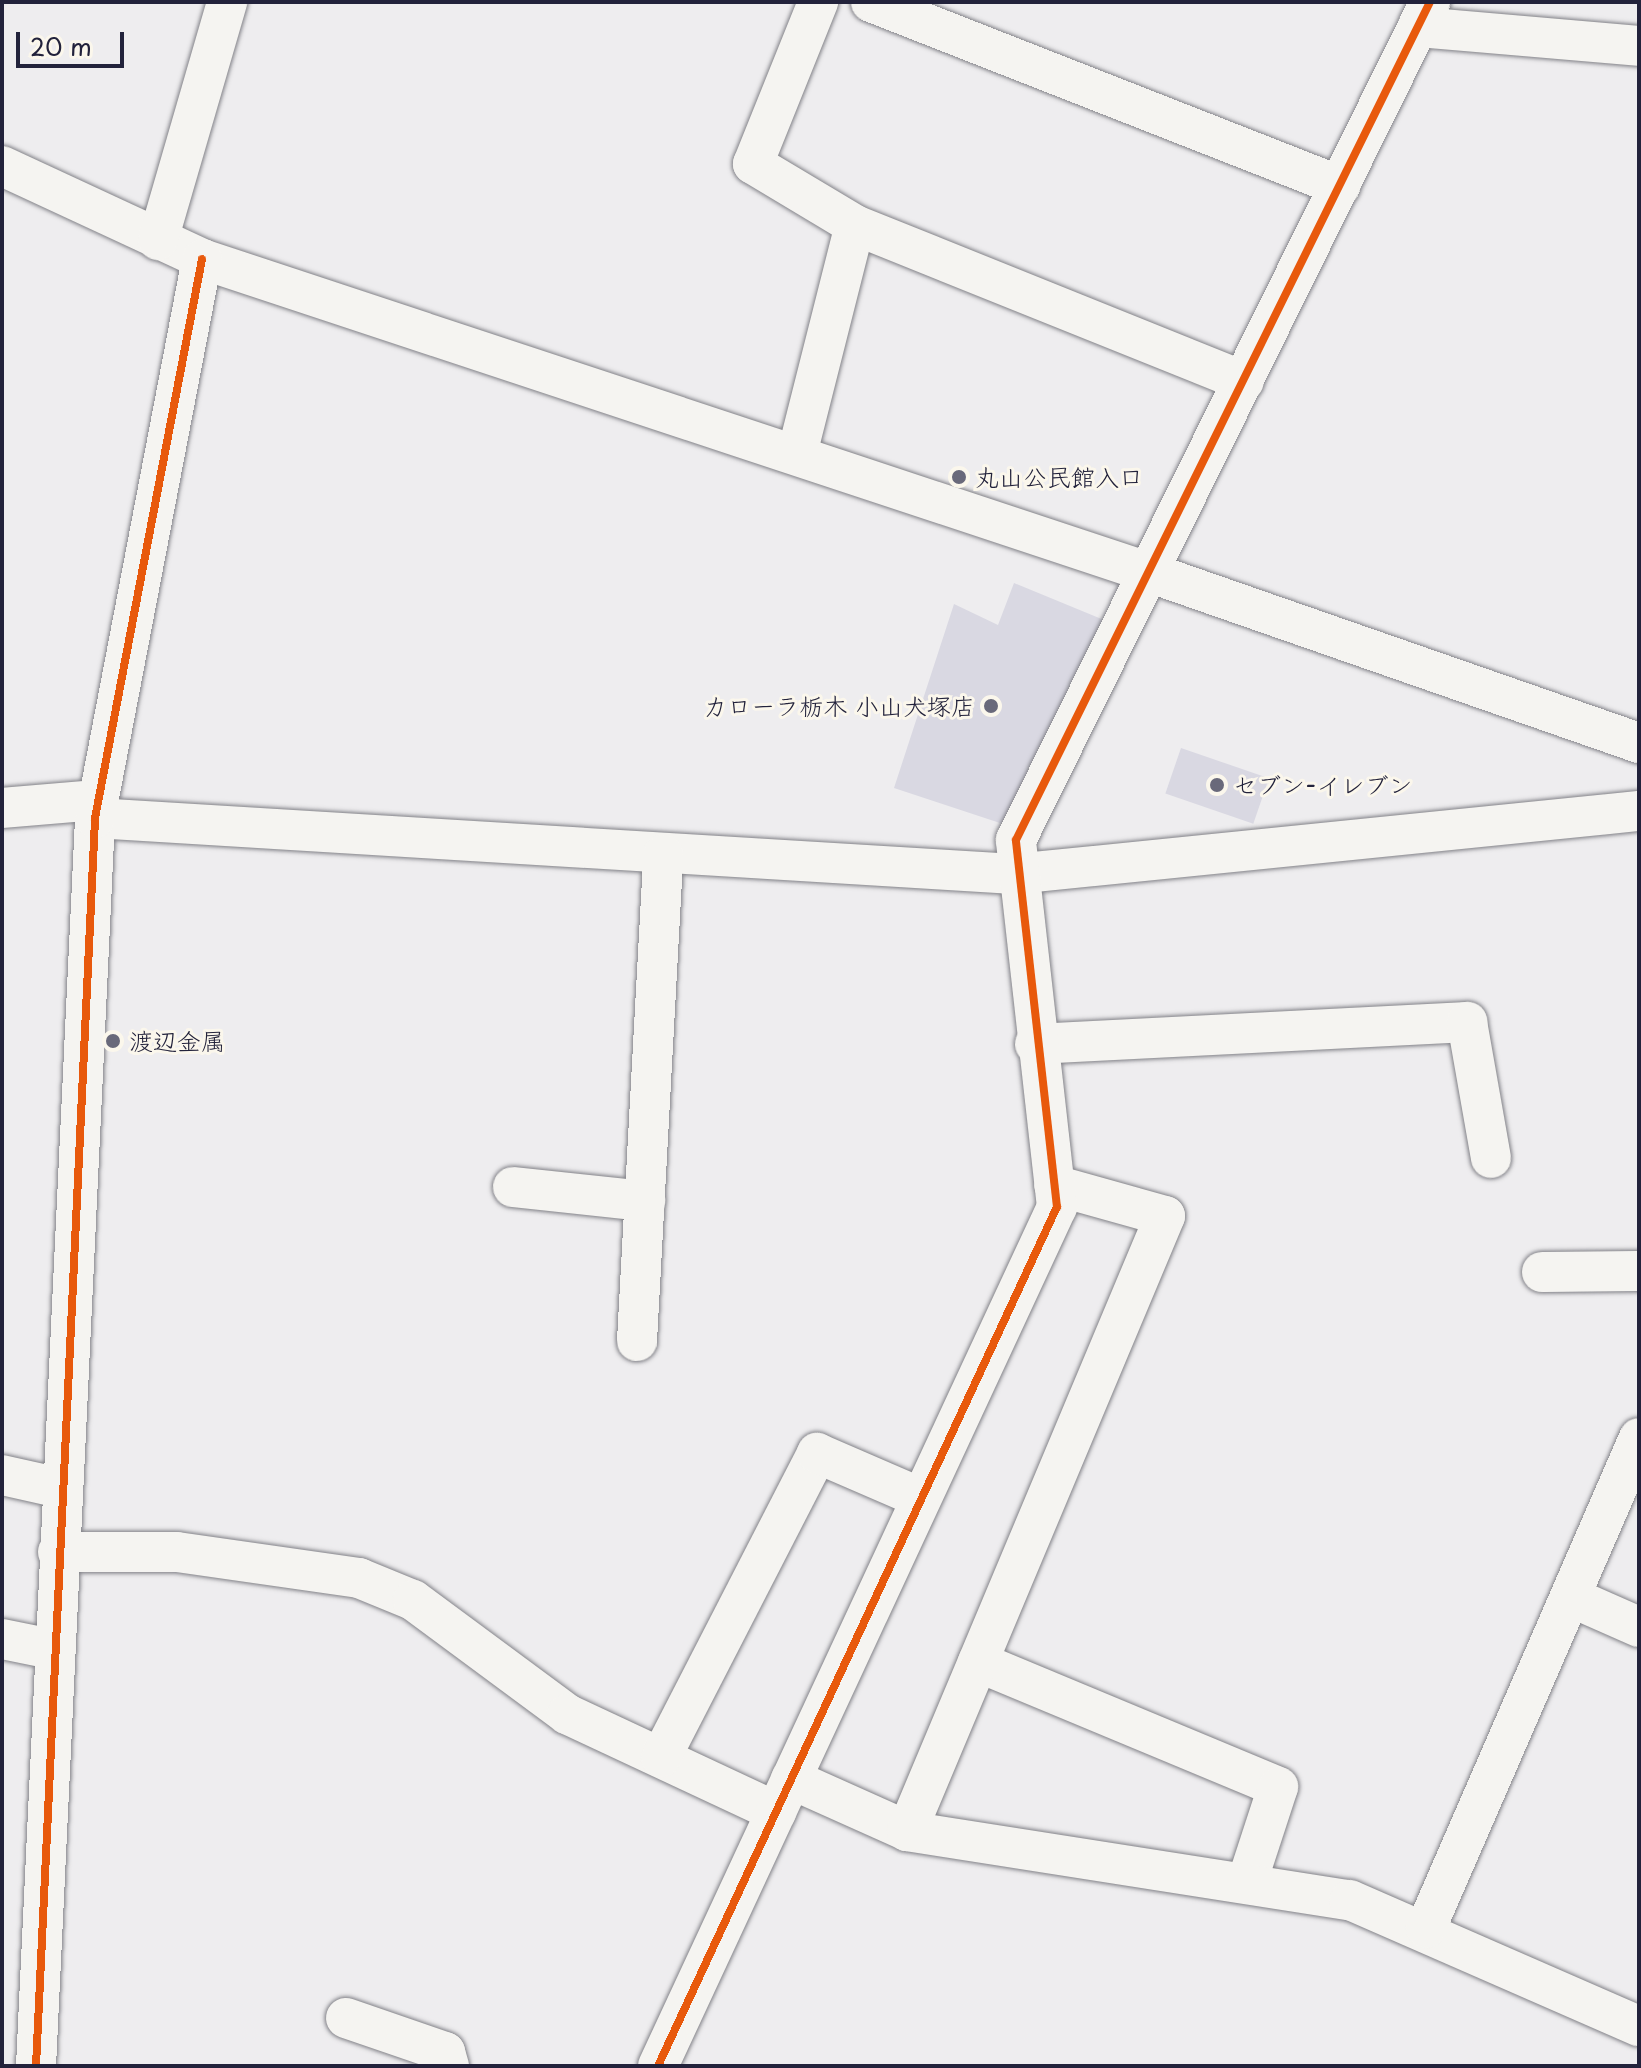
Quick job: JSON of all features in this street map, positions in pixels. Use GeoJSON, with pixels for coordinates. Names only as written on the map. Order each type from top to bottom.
{"type":"FeatureCollection","features":[{"type":"Feature","properties":{"kind":"street"},"geometry":{"type":"LineString","coordinates":[[158,240],[227,2]]}},
{"type":"Feature","properties":{"kind":"street"},"geometry":{"type":"LineString","coordinates":[[818,2],[753,164],[855,225],[1244,381]]}},
{"type":"Feature","properties":{"kind":"street"},"geometry":{"type":"LineString","coordinates":[[871,2],[1340,186]]}},
{"type":"Feature","properties":{"kind":"street"},"geometry":{"type":"LineString","coordinates":[[658,2066],[1057,1207],[1014,874],[1016,840],[1151,573],[1424,15],[1639,46]]}},
{"type":"Feature","properties":{"kind":"street"},"geometry":{"type":"LineString","coordinates":[[2,166],[202,259],[1151,573],[1639,743]]}},
{"type":"Feature","properties":{"kind":"street"},"geometry":{"type":"LineString","coordinates":[[797,454],[855,225]]}},
{"type":"Feature","properties":{"kind":"street"},"geometry":{"type":"LineString","coordinates":[[36,2066],[51,1649],[96,809],[202,259]]}},
{"type":"Feature","properties":{"kind":"street"},"geometry":{"type":"LineString","coordinates":[[2,808],[96,809],[663,855],[1014,874],[1639,811]]}},
{"type":"Feature","properties":{"kind":"street"},"geometry":{"type":"LineString","coordinates":[[637,1341],[663,855]]}},
{"type":"Feature","properties":{"kind":"street"},"geometry":{"type":"LineString","coordinates":[[1035,1044],[1467,1022],[1491,1158]]}},
{"type":"Feature","properties":{"kind":"street"},"geometry":{"type":"LineString","coordinates":[[907,1831],[1165,1216],[1054,1185]]}},
{"type":"Feature","properties":{"kind":"street"},"geometry":{"type":"LineString","coordinates":[[513,1187],[645,1201]]}},
{"type":"Feature","properties":{"kind":"street"},"geometry":{"type":"LineString","coordinates":[[1542,1272],[1639,1271]]}},
{"type":"Feature","properties":{"kind":"street"},"geometry":{"type":"LineString","coordinates":[[1426,1928],[1639,1438]]}},
{"type":"Feature","properties":{"kind":"street"},"geometry":{"type":"LineString","coordinates":[[661,1757],[817,1453],[921,1498]]}},
{"type":"Feature","properties":{"kind":"street"},"geometry":{"type":"LineString","coordinates":[[2,1475],[60,1488]]}},
{"type":"Feature","properties":{"kind":"street"},"geometry":{"type":"LineString","coordinates":[[58,1552],[177,1552],[359,1578],[413,1600],[567,1714],[661,1757],[907,1831],[1248,1879],[1350,1900],[1426,1928],[1639,2026]]}},
{"type":"Feature","properties":{"kind":"street"},"geometry":{"type":"LineString","coordinates":[[1571,1597],[1639,1627]]}},
{"type":"Feature","properties":{"kind":"street"},"geometry":{"type":"LineString","coordinates":[[2,1639],[51,1649]]}},
{"type":"Feature","properties":{"kind":"street"},"geometry":{"type":"LineString","coordinates":[[978,1662],[1278,1787],[1248,1879]]}},
{"type":"Feature","properties":{"kind":"street"},"geometry":{"type":"LineString","coordinates":[[346,2018],[445,2052],[449,2066]]}},
{"type":"Feature","properties":{"kind":"building","name":"カローラ栃木 小山犬塚店"},"geometry":{"type":"Polygon","coordinates":[[[1014,583],[1104,620],[1003,824],[894,788],[954,604],[998,625],[1014,583]]]}},
{"type":"Feature","properties":{"kind":"building","name":"セブン-イレブン"},"geometry":{"type":"Polygon","coordinates":[[[1181,748],[1269,778],[1253,824],[1165,793],[1181,748]]]}},
{"type":"Feature","properties":{"kind":"cycle path"},"geometry":{"type":"LineString","coordinates":[[658,2066],[1057,1207],[1016,840],[1430,2]]}},
{"type":"Feature","properties":{"kind":"cycle path"},"geometry":{"type":"LineString","coordinates":[[36,2066],[95,818],[202,259]]}},
{"type":"Feature","properties":{"kind":"place","name":"丸山公民館入口"},"geometry":{"type":"Point","coordinates":[959,477]}},
{"type":"Feature","properties":{"kind":"place","name":"カローラ栃木 小山犬塚店"},"geometry":{"type":"Point","coordinates":[991,706]}},
{"type":"Feature","properties":{"kind":"place","name":"セブン-イレブン"},"geometry":{"type":"Point","coordinates":[1217,785]}},
{"type":"Feature","properties":{"kind":"place","name":"渡辺金属"},"geometry":{"type":"Point","coordinates":[113,1041]}}]}
